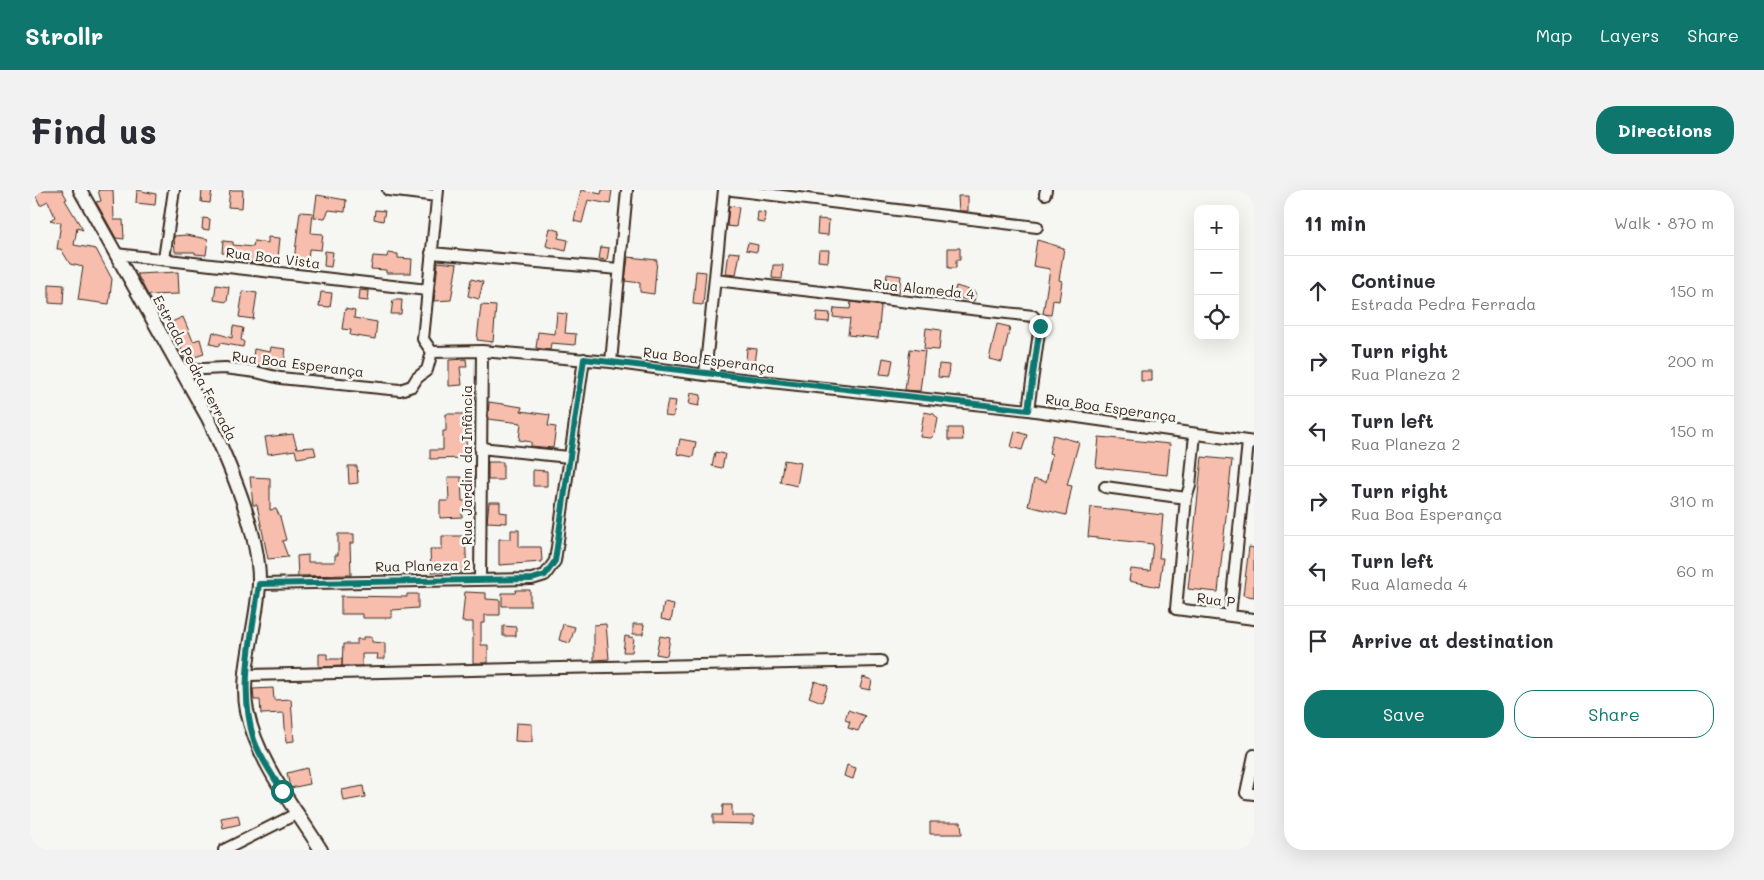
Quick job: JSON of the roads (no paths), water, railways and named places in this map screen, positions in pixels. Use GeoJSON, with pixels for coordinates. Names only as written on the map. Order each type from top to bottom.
{"type":"FeatureCollection","features":[{"type":"Feature","properties":{"kind":"street","name":"Estrada Pedra Ferrada"},"geometry":{"type":"LineString","coordinates":[[80,190],[208,418],[235,484],[258,558],[259,584],[247,675],[246,708],[255,742],[282,791],[321,850]]}},
{"type":"Feature","properties":{"kind":"street"},"geometry":{"type":"LineString","coordinates":[[164,259],[174,190]]}},
{"type":"Feature","properties":{"kind":"street"},"geometry":{"type":"LineString","coordinates":[[388,190],[438,193],[423,339],[432,352]]}},
{"type":"Feature","properties":{"kind":"street"},"geometry":{"type":"LineString","coordinates":[[611,362],[627,190]]}},
{"type":"Feature","properties":{"kind":"street"},"geometry":{"type":"LineString","coordinates":[[705,375],[724,190]]}},
{"type":"Feature","properties":{"kind":"street"},"geometry":{"type":"LineString","coordinates":[[732,190],[1037,227]]}},
{"type":"Feature","properties":{"kind":"street"},"geometry":{"type":"LineString","coordinates":[[431,253],[619,270]]}},
{"type":"Feature","properties":{"kind":"street","name":"Rua Boa Vista"},"geometry":{"type":"LineString","coordinates":[[116,254],[428,290]]}},
{"type":"Feature","properties":{"kind":"street","name":"Rua Alameda 4"},"geometry":{"type":"LineString","coordinates":[[716,280],[1033,316],[1040,326],[1028,410]]}},
{"type":"Feature","properties":{"kind":"street","name":"Rua Boa Esperança"},"geometry":{"type":"LineString","coordinates":[[180,370],[225,368],[256,372],[280,378],[400,390],[412,386],[417,378],[427,370],[432,352],[482,351],[584,359],[705,375],[1028,410],[1251,442]]}},
{"type":"Feature","properties":{"kind":"street","name":"Rua Jardim da Infância"},"geometry":{"type":"LineString","coordinates":[[480,579],[482,351]]}},
{"type":"Feature","properties":{"kind":"street","name":"Rua Planeza 2"},"geometry":{"type":"LineString","coordinates":[[259,584],[532,579],[545,575],[551,570],[555,561],[584,359]]}},
{"type":"Feature","properties":{"kind":"street"},"geometry":{"type":"LineString","coordinates":[[1105,487],[1186,498],[1190,486],[1195,434]]}},
{"type":"Feature","properties":{"kind":"street"},"geometry":{"type":"LineString","coordinates":[[1230,616],[1251,442]]}},
{"type":"Feature","properties":{"kind":"street"},"geometry":{"type":"LineString","coordinates":[[480,448],[569,457]]}},
{"type":"Feature","properties":{"kind":"street","name":"Rua P"},"geometry":{"type":"LineString","coordinates":[[1186,498],[1176,609],[1254,619]]}},
{"type":"Feature","properties":{"kind":"street"},"geometry":{"type":"LineString","coordinates":[[247,675],[881,661]]}},
{"type":"Feature","properties":{"kind":"street"},"geometry":{"type":"LineString","coordinates":[[1250,793],[1254,755]]}},
{"type":"Feature","properties":{"kind":"street"},"geometry":{"type":"LineString","coordinates":[[224,850],[298,813]]}}]}
